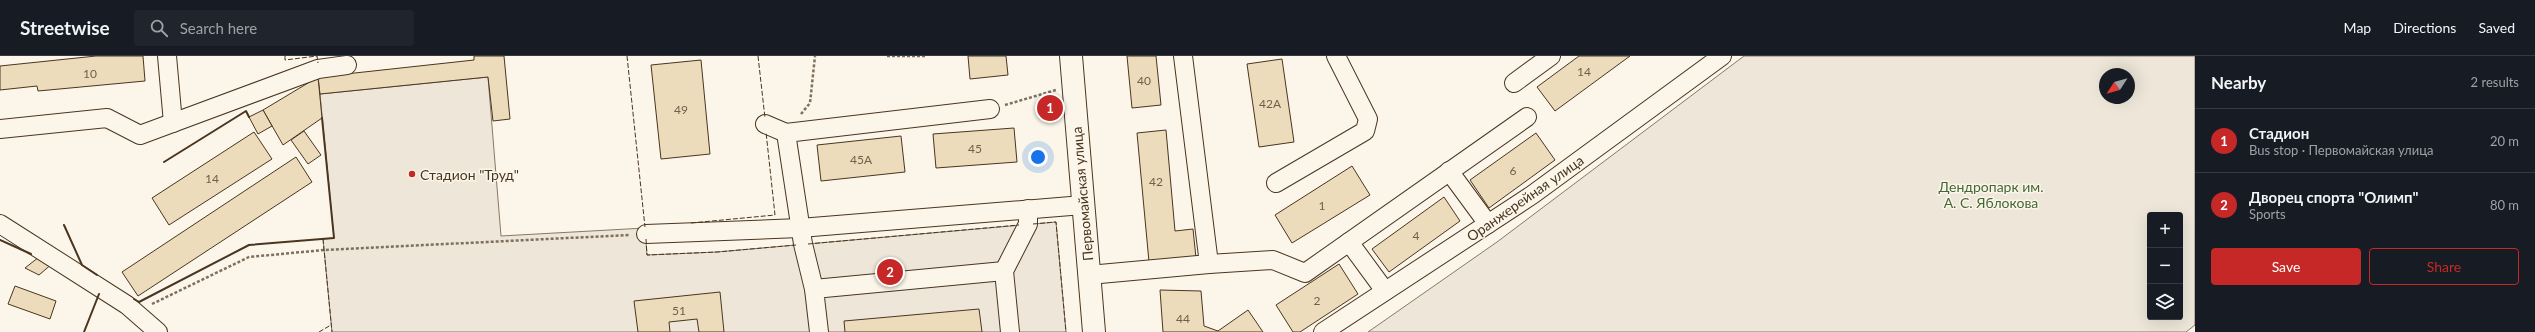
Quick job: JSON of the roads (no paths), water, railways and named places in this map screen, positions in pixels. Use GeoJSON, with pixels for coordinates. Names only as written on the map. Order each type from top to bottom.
{"type":"FeatureCollection","features":[{"type":"Feature","properties":{"kind":"main road","name":"Первомайская улица"},"geometry":{"type":"LineString","coordinates":[[1071,66],[1094,332]]}},
{"type":"Feature","properties":{"kind":"street"},"geometry":{"type":"LineString","coordinates":[[167,56],[173,123]]}},
{"type":"Feature","properties":{"kind":"street"},"geometry":{"type":"LineString","coordinates":[[1184,56],[1209,264]]}},
{"type":"Feature","properties":{"kind":"street"},"geometry":{"type":"LineString","coordinates":[[1276,183],[1365,131],[1368,118],[1336,56]]}},
{"type":"Feature","properties":{"kind":"street"},"geometry":{"type":"LineString","coordinates":[[1514,83],[1551,56]]}},
{"type":"Feature","properties":{"kind":"street","name":"Оранжерейная улица"},"geometry":{"type":"LineString","coordinates":[[1323,332],[1532,196],[1722,56]]}},
{"type":"Feature","properties":{"kind":"street"},"geometry":{"type":"LineString","coordinates":[[0,129],[107,118],[140,135],[318,69],[347,65]]}},
{"type":"Feature","properties":{"kind":"street"},"geometry":{"type":"LineString","coordinates":[[765,124],[786,133],[990,109]]}},
{"type":"Feature","properties":{"kind":"street"},"geometry":{"type":"LineString","coordinates":[[1089,275],[1209,264],[1273,260],[1305,273],[1527,117]]}},
{"type":"Feature","properties":{"kind":"street"},"geometry":{"type":"LineString","coordinates":[[786,133],[800,228],[814,289],[819,332]]}},
{"type":"Feature","properties":{"kind":"street"},"geometry":{"type":"LineString","coordinates":[[1449,171],[1488,224]]}},
{"type":"Feature","properties":{"kind":"street"},"geometry":{"type":"LineString","coordinates":[[646,234],[800,228],[1028,208],[1083,205]]}},
{"type":"Feature","properties":{"kind":"street"},"geometry":{"type":"LineString","coordinates":[[1010,332],[1004,271],[1028,224],[1028,208]]}},
{"type":"Feature","properties":{"kind":"street"},"geometry":{"type":"LineString","coordinates":[[0,224],[135,312],[158,332]]}},
{"type":"Feature","properties":{"kind":"street"},"geometry":{"type":"LineString","coordinates":[[1349,242],[1385,291]]}},
{"type":"Feature","properties":{"kind":"street"},"geometry":{"type":"LineString","coordinates":[[814,289],[1004,271]]}},
{"type":"Feature","properties":{"kind":"place","name":"Стадион"},"geometry":{"type":"Point","coordinates":[1050,108]}},
{"type":"Feature","properties":{"kind":"place","name":"Стадион \"Труд\""},"geometry":{"type":"Point","coordinates":[412,174]}},
{"type":"Feature","properties":{"kind":"place","name":"Дворец спорта \"Олимп\""},"geometry":{"type":"Point","coordinates":[890,272]}},
{"type":"Feature","properties":{"kind":"park label","name":"Дендропарк им. А. С. Яблокова"},"geometry":{"type":"Point","coordinates":[1991,194]}}]}
